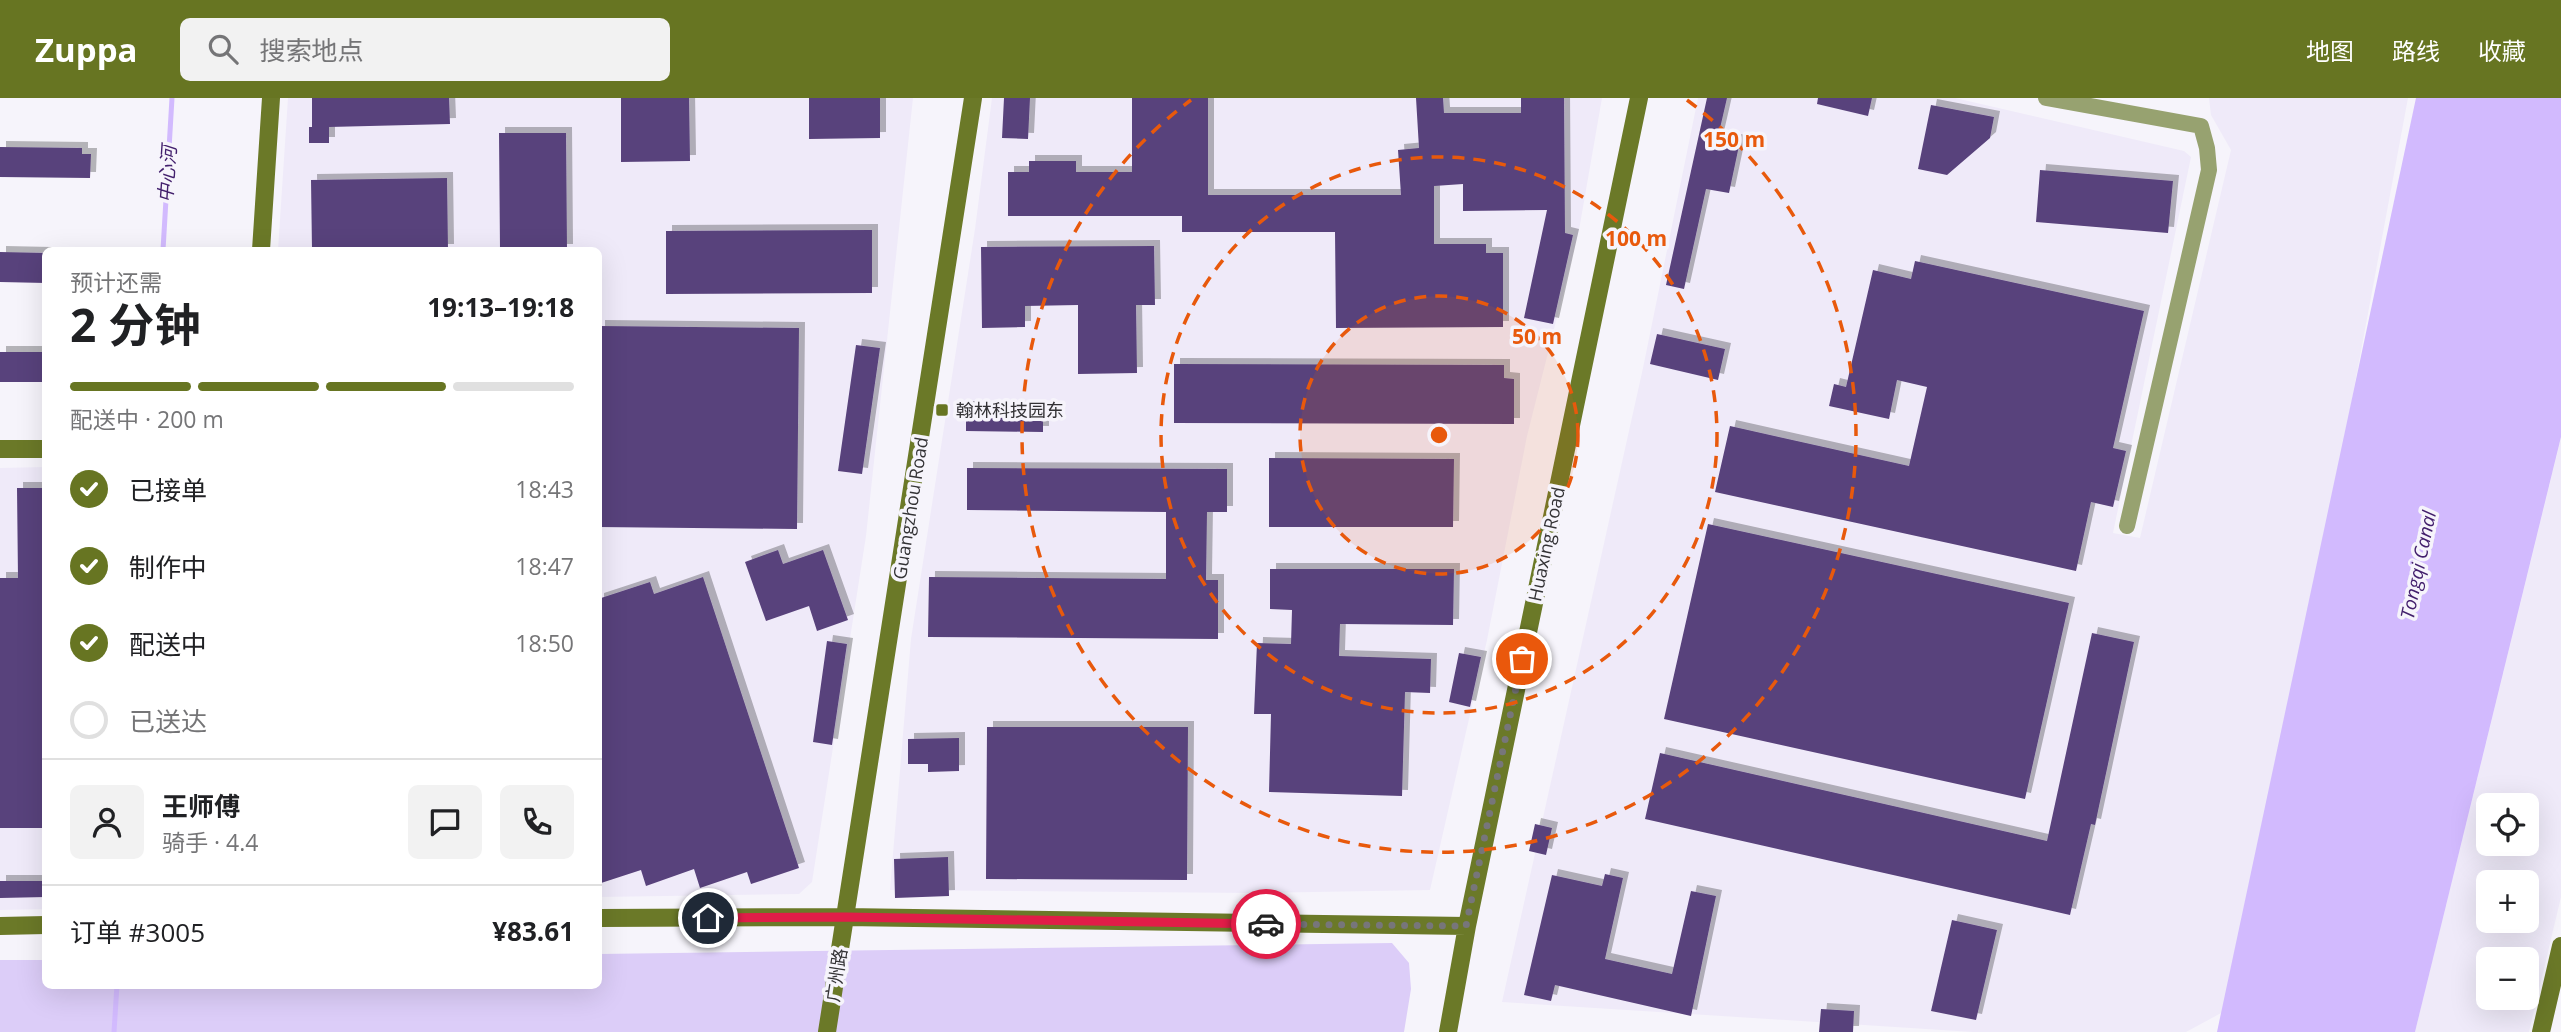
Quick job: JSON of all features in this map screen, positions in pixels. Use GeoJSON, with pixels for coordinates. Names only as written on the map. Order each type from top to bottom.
{"type":"FeatureCollection","features":[{"type":"Feature","properties":{"kind":"street"},"geometry":{"type":"LineString","coordinates":[[261,247],[271,98]]}},
{"type":"Feature","properties":{"kind":"street","name":"Guangzhou Road"},"geometry":{"type":"LineString","coordinates":[[845,917],[973,98]]}},
{"type":"Feature","properties":{"kind":"street","name":"Huaxing Road"},"geometry":{"type":"LineString","coordinates":[[1449,1025],[1466,926],[1639,98]]}},
{"type":"Feature","properties":{"kind":"street"},"geometry":{"type":"LineString","coordinates":[[2046,98],[2201,126],[2207,148],[2209,170],[2127,526]]}},
{"type":"Feature","properties":{"kind":"street"},"geometry":{"type":"LineString","coordinates":[[0,449],[42,449]]}},
{"type":"Feature","properties":{"kind":"street"},"geometry":{"type":"LineString","coordinates":[[602,918],[845,917],[1466,926]]}},
{"type":"Feature","properties":{"kind":"street","name":"广州路"},"geometry":{"type":"LineString","coordinates":[[827,1032],[845,917]]}},
{"type":"Feature","properties":{"kind":"street"},"geometry":{"type":"LineString","coordinates":[[0,926],[42,925]]}},
{"type":"Feature","properties":{"kind":"street"},"geometry":{"type":"LineString","coordinates":[[2541,1032],[2561,946]]}},
{"type":"Feature","properties":{"kind":"shaded area"},"geometry":{"type":"Polygon","coordinates":[[[288,98],[913,98],[866,536],[812,882],[799,894],[602,897],[602,247],[278,247],[288,98]]]}},
{"type":"Feature","properties":{"kind":"shaded area"},"geometry":{"type":"Polygon","coordinates":[[[992,98],[1602,98],[1579,230],[1527,436],[1487,640],[1430,890],[1254,893],[890,890],[911,639],[975,229],[992,98]]]}},
{"type":"Feature","properties":{"kind":"shaded area"},"geometry":{"type":"Polygon","coordinates":[[[1698,98],[1955,98],[2184,151],[2191,157],[2113,533],[2140,538],[2231,150],[2211,115],[2209,98],[2408,98],[2348,421],[2223,1012],[2186,1032],[1973,1032],[1502,1002],[1643,368],[1698,98]]]}},
{"type":"Feature","properties":{"kind":"shaded area"},"geometry":{"type":"Polygon","coordinates":[[[2561,438],[2561,897],[2539,990],[2539,947],[2476,947],[2476,1010],[2534,1010],[2529,1032],[2415,1032],[2561,438]]]}},
{"type":"Feature","properties":{"kind":"shaded area"},"geometry":{"type":"Polygon","coordinates":[[[42,467],[42,909],[0,910],[0,468],[42,467]]]}},
{"type":"Feature","properties":{"kind":"shaded area"},"geometry":{"type":"Polygon","coordinates":[[[1392,943],[1409,963],[1411,989],[1404,1032],[0,1032],[0,960],[42,960],[42,989],[602,989],[602,954],[1392,943]]]}},
{"type":"Feature","properties":{"kind":"water","name":"Tongqi Canal"},"geometry":{"type":"Polygon","coordinates":[[[2416,98],[2561,98],[2561,437],[2415,1032],[2217,1032],[2416,98]]]}},
{"type":"Feature","properties":{"kind":"building"},"geometry":{"type":"Polygon","coordinates":[[[312,98],[449,98],[450,124],[329,127],[329,143],[309,143],[312,98]]]}},
{"type":"Feature","properties":{"kind":"building"},"geometry":{"type":"Polygon","coordinates":[[[621,98],[689,98],[690,161],[621,162],[621,98]]]}},
{"type":"Feature","properties":{"kind":"building"},"geometry":{"type":"Polygon","coordinates":[[[809,98],[880,98],[880,138],[809,139],[809,98]]]}},
{"type":"Feature","properties":{"kind":"building"},"geometry":{"type":"Polygon","coordinates":[[[1004,98],[1030,98],[1028,139],[1002,138],[1004,98]]]}},
{"type":"Feature","properties":{"kind":"building"},"geometry":{"type":"Polygon","coordinates":[[[1132,98],[1208,98],[1208,195],[1401,195],[1398,150],[1419,148],[1416,98],[1443,98],[1444,113],[1521,113],[1521,98],[1564,98],[1565,233],[1573,235],[1553,324],[1524,318],[1547,210],[1463,211],[1463,184],[1434,186],[1434,244],[1486,244],[1486,253],[1503,253],[1503,327],[1336,328],[1335,232],[1182,232],[1182,216],[1008,216],[1008,172],[1029,172],[1029,161],[1076,161],[1076,172],[1132,172],[1132,98]]]}},
{"type":"Feature","properties":{"kind":"building"},"geometry":{"type":"Polygon","coordinates":[[[1707,98],[1727,98],[1718,137],[1740,141],[1729,193],[1706,189],[1684,289],[1666,285],[1707,98]]]}},
{"type":"Feature","properties":{"kind":"building"},"geometry":{"type":"Polygon","coordinates":[[[1818,98],[1872,98],[1868,116],[1817,104],[1818,98]]]}},
{"type":"Feature","properties":{"kind":"building"},"geometry":{"type":"Polygon","coordinates":[[[1931,105],[1994,117],[1990,138],[1947,175],[1918,169],[1931,105]]]}},
{"type":"Feature","properties":{"kind":"building"},"geometry":{"type":"Polygon","coordinates":[[[499,133],[566,133],[567,247],[500,247],[499,133]]]}},
{"type":"Feature","properties":{"kind":"building"},"geometry":{"type":"Polygon","coordinates":[[[0,147],[82,148],[82,154],[91,154],[90,178],[0,177],[0,147]]]}},
{"type":"Feature","properties":{"kind":"building"},"geometry":{"type":"Polygon","coordinates":[[[2040,170],[2173,181],[2168,233],[2036,222],[2040,170]]]}},
{"type":"Feature","properties":{"kind":"building"},"geometry":{"type":"Polygon","coordinates":[[[447,178],[448,247],[312,247],[311,180],[447,178]]]}},
{"type":"Feature","properties":{"kind":"building"},"geometry":{"type":"Polygon","coordinates":[[[872,230],[872,293],[666,294],[666,231],[872,230]]]}},
{"type":"Feature","properties":{"kind":"building"},"geometry":{"type":"Polygon","coordinates":[[[1154,246],[1155,305],[1136,305],[1137,373],[1078,374],[1078,305],[1025,306],[1025,327],[982,328],[981,247],[1154,246]]]}},
{"type":"Feature","properties":{"kind":"building"},"geometry":{"type":"Polygon","coordinates":[[[0,252],[42,253],[42,283],[0,282],[0,252]]]}},
{"type":"Feature","properties":{"kind":"building"},"geometry":{"type":"Polygon","coordinates":[[[1915,261],[2144,311],[2113,448],[2126,451],[2113,507],[2091,502],[2076,571],[1715,492],[1730,426],[1909,466],[1927,387],[1897,380],[1889,419],[1829,406],[1834,384],[1846,387],[1873,270],[1911,279],[1915,261]]]}},
{"type":"Feature","properties":{"kind":"building"},"geometry":{"type":"Polygon","coordinates":[[[602,326],[799,328],[797,529],[602,527],[602,326]]]}},
{"type":"Feature","properties":{"kind":"building"},"geometry":{"type":"Polygon","coordinates":[[[1657,334],[1725,349],[1718,380],[1650,364],[1657,334]]]}},
{"type":"Feature","properties":{"kind":"building"},"geometry":{"type":"Polygon","coordinates":[[[856,345],[880,348],[862,474],[838,471],[856,345]]]}},
{"type":"Feature","properties":{"kind":"building"},"geometry":{"type":"Polygon","coordinates":[[[0,352],[42,352],[42,382],[0,382],[0,352]]]}},
{"type":"Feature","properties":{"kind":"building"},"geometry":{"type":"Polygon","coordinates":[[[1174,364],[1504,365],[1504,378],[1514,379],[1514,424],[1174,423],[1174,364]]]}},
{"type":"Feature","properties":{"kind":"building"},"geometry":{"type":"Polygon","coordinates":[[[966,407],[1043,407],[1043,432],[966,431],[966,407]]]}},
{"type":"Feature","properties":{"kind":"building"},"geometry":{"type":"Polygon","coordinates":[[[1269,458],[1454,459],[1453,527],[1269,527],[1269,458]]]}},
{"type":"Feature","properties":{"kind":"building"},"geometry":{"type":"Polygon","coordinates":[[[967,468],[1227,469],[1227,512],[1207,512],[1206,580],[1218,580],[1218,639],[928,637],[929,577],[1166,579],[1166,512],[967,510],[967,468]]]}},
{"type":"Feature","properties":{"kind":"building"},"geometry":{"type":"Polygon","coordinates":[[[17,488],[42,488],[42,828],[0,828],[0,578],[18,578],[17,488]]]}},
{"type":"Feature","properties":{"kind":"building"},"geometry":{"type":"Polygon","coordinates":[[[1708,524],[2069,603],[2025,799],[1664,719],[1708,524]]]}},
{"type":"Feature","properties":{"kind":"building"},"geometry":{"type":"Polygon","coordinates":[[[778,550],[783,564],[823,550],[848,620],[817,631],[809,606],[766,621],[745,562],[778,550]]]}},
{"type":"Feature","properties":{"kind":"building"},"geometry":{"type":"Polygon","coordinates":[[[1270,569],[1454,569],[1453,625],[1340,624],[1339,656],[1431,659],[1430,693],[1405,692],[1402,796],[1269,792],[1271,714],[1254,714],[1257,643],[1291,644],[1292,610],[1270,609],[1270,569]]]}},
{"type":"Feature","properties":{"kind":"building"},"geometry":{"type":"Polygon","coordinates":[[[703,577],[799,868],[751,884],[747,872],[700,888],[694,869],[646,886],[641,870],[602,883],[602,598],[650,582],[654,594],[703,577]]]}},
{"type":"Feature","properties":{"kind":"building"},"geometry":{"type":"Polygon","coordinates":[[[2092,633],[2134,642],[2095,825],[2091,824],[2070,915],[1645,819],[1660,753],[2047,841],[2092,633]]]}},
{"type":"Feature","properties":{"kind":"building"},"geometry":{"type":"Polygon","coordinates":[[[827,641],[847,644],[832,745],[813,742],[827,641]]]}},
{"type":"Feature","properties":{"kind":"building"},"geometry":{"type":"Polygon","coordinates":[[[1459,653],[1481,657],[1470,707],[1449,702],[1459,653]]]}},
{"type":"Feature","properties":{"kind":"building"},"geometry":{"type":"Polygon","coordinates":[[[987,727],[1188,727],[1187,880],[986,879],[987,727]]]}},
{"type":"Feature","properties":{"kind":"building"},"geometry":{"type":"Polygon","coordinates":[[[959,738],[959,771],[928,772],[928,764],[908,764],[908,739],[959,738]]]}},
{"type":"Feature","properties":{"kind":"building"},"geometry":{"type":"Polygon","coordinates":[[[1535,824],[1552,828],[1546,855],[1529,851],[1535,824]]]}},
{"type":"Feature","properties":{"kind":"building"},"geometry":{"type":"Polygon","coordinates":[[[948,857],[949,896],[895,898],[894,859],[948,857]]]}},
{"type":"Feature","properties":{"kind":"building"},"geometry":{"type":"Polygon","coordinates":[[[1605,874],[1623,878],[1605,959],[1672,974],[1691,891],[1716,896],[1691,1016],[1555,985],[1551,1001],[1524,995],[1552,875],[1602,886],[1605,874]]]}},
{"type":"Feature","properties":{"kind":"building"},"geometry":{"type":"Polygon","coordinates":[[[0,881],[42,881],[42,897],[0,898],[0,881]]]}},
{"type":"Feature","properties":{"kind":"building"},"geometry":{"type":"Polygon","coordinates":[[[1952,920],[1997,930],[1976,1020],[1931,1011],[1952,920]]]}},
{"type":"Feature","properties":{"kind":"building"},"geometry":{"type":"Polygon","coordinates":[[[1821,1009],[1854,1011],[1853,1032],[1819,1032],[1821,1009]]]}},
{"type":"Feature","properties":{"kind":"waterway","name":"中心河"},"geometry":{"type":"LineString","coordinates":[[163,247],[172,98]]}},
{"type":"Feature","properties":{"kind":"waterway","name":"中心河"},"geometry":{"type":"LineString","coordinates":[[114,1032],[117,989]]}},
{"type":"Feature","properties":{"kind":"way so far"},"geometry":{"type":"LineString","coordinates":[[1266,924],[1466,926],[1522,659]]}},
{"type":"Feature","properties":{"kind":"place","name":"翰林科技园东"},"geometry":{"type":"Point","coordinates":[942,410]}},
{"type":"Feature","properties":{"kind":"route"},"geometry":{"type":"LineString","coordinates":[[708,918],[845,917],[1266,924]]}}]}
